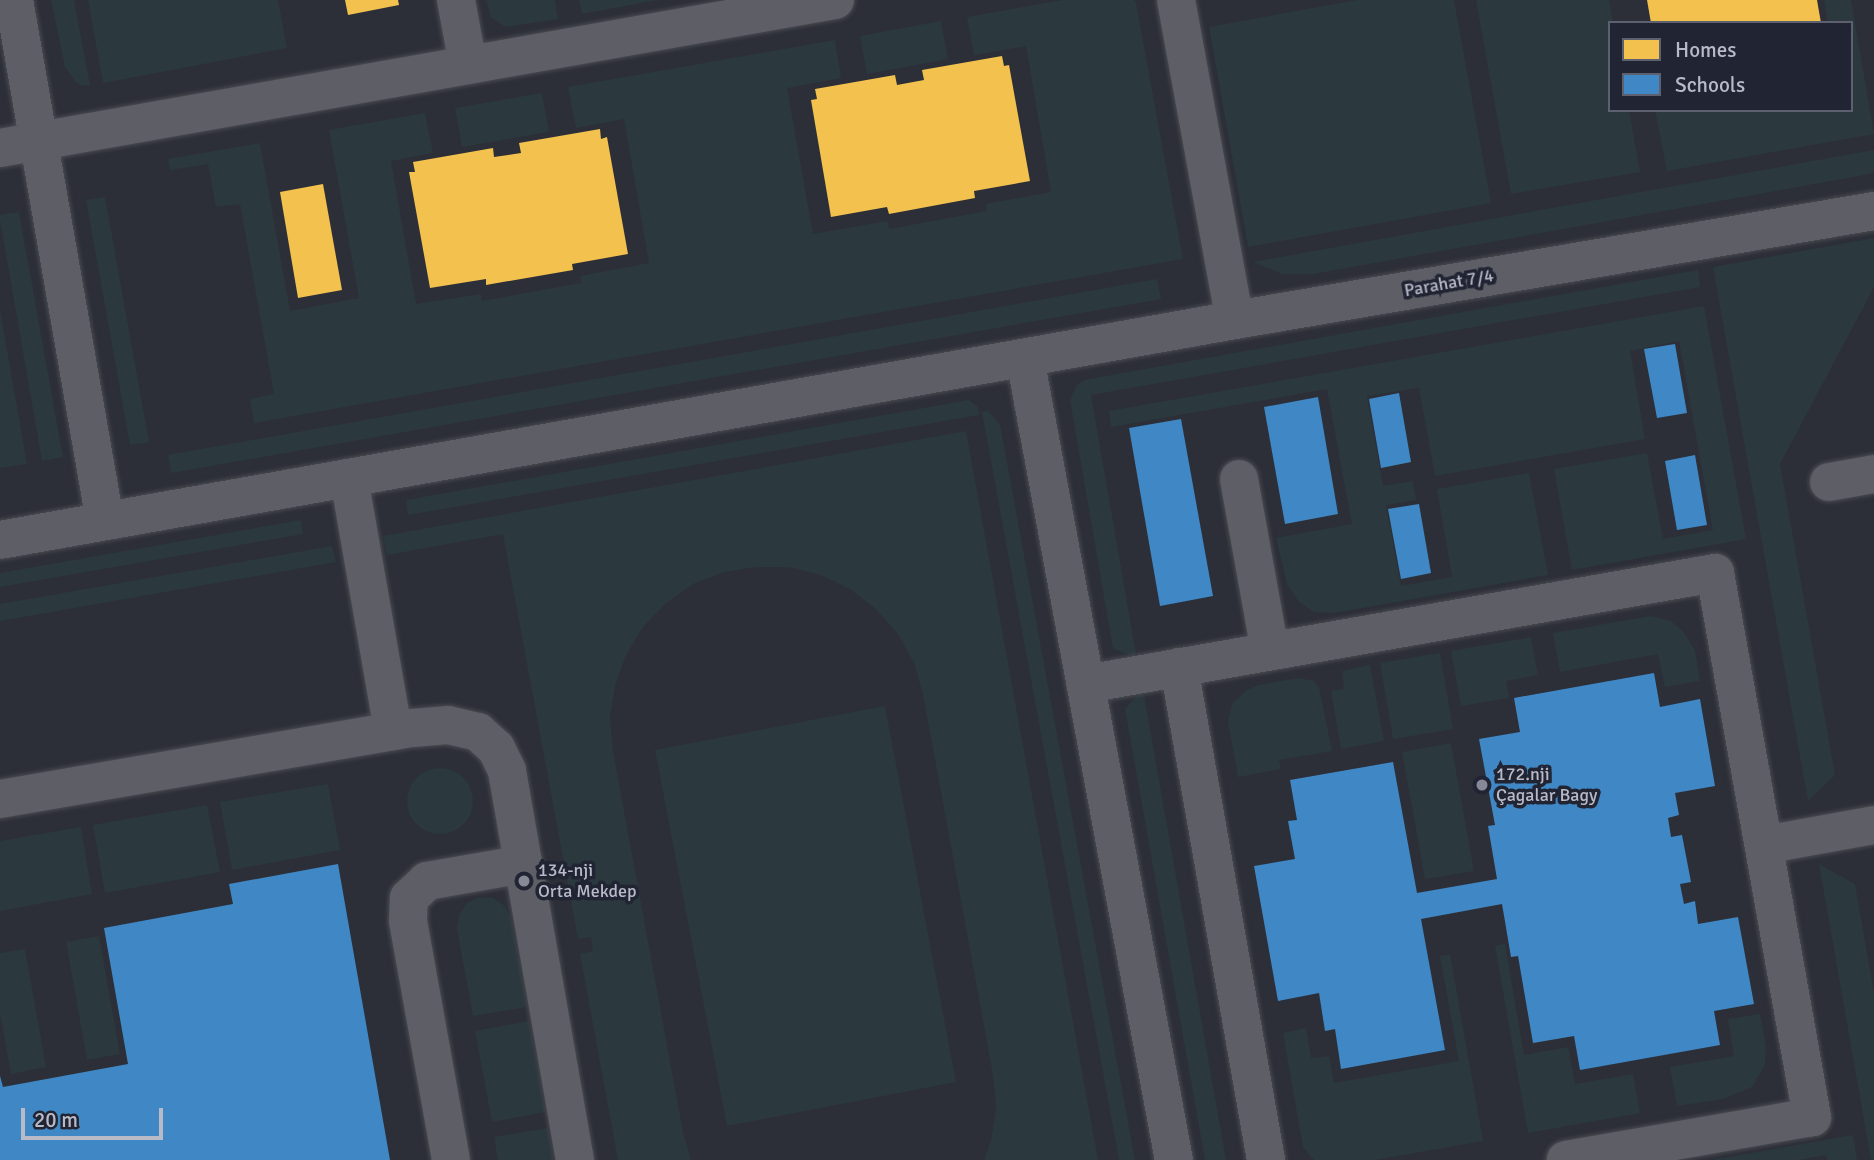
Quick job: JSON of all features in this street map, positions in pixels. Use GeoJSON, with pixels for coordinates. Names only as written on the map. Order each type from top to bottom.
{"type":"FeatureCollection","features":[{"type":"Feature","properties":{"kind":"street"},"geometry":{"type":"LineString","coordinates":[[14,0],[105,522]]}},
{"type":"Feature","properties":{"kind":"street"},"geometry":{"type":"LineString","coordinates":[[456,0],[468,65]]}},
{"type":"Feature","properties":{"kind":"street"},"geometry":{"type":"LineString","coordinates":[[0,148],[835,0]]}},
{"type":"Feature","properties":{"kind":"street"},"geometry":{"type":"LineString","coordinates":[[1176,0],[1235,320]]}},
{"type":"Feature","properties":{"kind":"street","name":"Parahat 7/4"},"geometry":{"type":"LineString","coordinates":[[0,540],[1235,320],[1874,211]]}},
{"type":"Feature","properties":{"kind":"street"},"geometry":{"type":"LineString","coordinates":[[1025,358],[1174,1160]]}},
{"type":"Feature","properties":{"kind":"street"},"geometry":{"type":"LineString","coordinates":[[1829,482],[1874,474]]}},
{"type":"Feature","properties":{"kind":"street"},"geometry":{"type":"LineString","coordinates":[[349,478],[393,731]]}},
{"type":"Feature","properties":{"kind":"street"},"geometry":{"type":"LineString","coordinates":[[1240,479],[1270,651]]}},
{"type":"Feature","properties":{"kind":"street"},"geometry":{"type":"LineString","coordinates":[[1086,684],[1715,573],[1812,1117],[1566,1160]]}},
{"type":"Feature","properties":{"kind":"street"},"geometry":{"type":"LineString","coordinates":[[1180,667],[1266,1160]]}},
{"type":"Feature","properties":{"kind":"street"},"geometry":{"type":"LineString","coordinates":[[0,799],[393,731],[448,725],[478,732],[496,748],[507,771],[575,1160]]}},
{"type":"Feature","properties":{"kind":"street"},"geometry":{"type":"LineString","coordinates":[[1764,845],[1874,825]]}},
{"type":"Feature","properties":{"kind":"street"},"geometry":{"type":"LineString","coordinates":[[451,1160],[408,921],[410,898],[426,881],[524,864]]}},
{"type":"Feature","properties":{"kind":"shaded area"},"geometry":{"type":"Polygon","coordinates":[[[51,0],[74,0],[90,85],[77,83],[65,67],[51,0]]]}},
{"type":"Feature","properties":{"kind":"shaded area"},"geometry":{"type":"Polygon","coordinates":[[[88,0],[278,0],[287,48],[103,83],[88,0]]]}},
{"type":"Feature","properties":{"kind":"shaded area"},"geometry":{"type":"Polygon","coordinates":[[[486,0],[555,0],[558,19],[505,27],[491,17],[486,0]]]}},
{"type":"Feature","properties":{"kind":"shaded area"},"geometry":{"type":"Polygon","coordinates":[[[579,0],[657,0],[582,14],[579,0]]]}},
{"type":"Feature","properties":{"kind":"shaded area"},"geometry":{"type":"Polygon","coordinates":[[[1063,0],[1134,0],[1136,3],[1183,259],[254,423],[250,399],[274,394],[240,204],[216,207],[208,164],[170,170],[168,159],[260,143],[290,311],[359,298],[329,130],[425,113],[433,153],[391,161],[416,304],[481,294],[482,301],[581,283],[580,276],[649,263],[624,119],[576,128],[568,87],[835,40],[841,78],[787,88],[813,234],[887,221],[889,229],[987,211],[986,204],[1051,192],[1026,46],[974,55],[967,17],[1063,0]]]}},
{"type":"Feature","properties":{"kind":"shaded area"},"geometry":{"type":"Polygon","coordinates":[[[1357,0],[1454,0],[1491,203],[1248,247],[1209,27],[1357,0]]]}},
{"type":"Feature","properties":{"kind":"shaded area"},"geometry":{"type":"Polygon","coordinates":[[[1476,0],[1609,0],[1613,21],[1608,21],[1608,112],[1629,112],[1640,172],[1511,194],[1476,0]]]}},
{"type":"Feature","properties":{"kind":"shaded area"},"geometry":{"type":"Polygon","coordinates":[[[1824,0],[1851,0],[1874,134],[1667,171],[1655,112],[1853,112],[1853,21],[1828,21],[1824,0]]]}},
{"type":"Feature","properties":{"kind":"shaded area"},"geometry":{"type":"Polygon","coordinates":[[[941,21],[948,59],[867,74],[860,36],[941,21]]]}},
{"type":"Feature","properties":{"kind":"shaded area"},"geometry":{"type":"Polygon","coordinates":[[[542,93],[549,132],[462,147],[455,108],[542,93]]]}},
{"type":"Feature","properties":{"kind":"shaded area"},"geometry":{"type":"Polygon","coordinates":[[[1874,150],[1874,172],[1870,174],[1313,274],[1282,274],[1253,262],[1874,150]]]}},
{"type":"Feature","properties":{"kind":"shaded area"},"geometry":{"type":"Polygon","coordinates":[[[105,197],[149,442],[130,445],[86,200],[105,197]]]}},
{"type":"Feature","properties":{"kind":"shaded area"},"geometry":{"type":"Polygon","coordinates":[[[19,212],[63,457],[42,461],[0,220],[0,215],[19,212]]]}},
{"type":"Feature","properties":{"kind":"shaded area"},"geometry":{"type":"Polygon","coordinates":[[[1874,238],[1874,287],[1780,464],[1835,775],[1808,801],[1713,267],[1874,238]]]}},
{"type":"Feature","properties":{"kind":"shaded area"},"geometry":{"type":"Polygon","coordinates":[[[1698,270],[1700,287],[1091,395],[1136,654],[1129,655],[1113,648],[1070,400],[1076,386],[1084,380],[1698,270]]]}},
{"type":"Feature","properties":{"kind":"shaded area"},"geometry":{"type":"Polygon","coordinates":[[[1157,279],[1161,299],[171,473],[168,455],[1157,279]]]}},
{"type":"Feature","properties":{"kind":"shaded area"},"geometry":{"type":"Polygon","coordinates":[[[1704,306],[1746,539],[1572,570],[1554,469],[1647,453],[1663,539],[1713,530],[1679,341],[1630,351],[1645,439],[1435,476],[1419,388],[1367,396],[1383,486],[1413,481],[1416,500],[1386,505],[1401,586],[1452,577],[1437,489],[1529,473],[1548,575],[1335,613],[1314,612],[1299,602],[1287,584],[1276,538],[1352,524],[1327,389],[1111,427],[1109,411],[1704,306]]]}},
{"type":"Feature","properties":{"kind":"shaded area"},"geometry":{"type":"Polygon","coordinates":[[[0,310],[27,464],[0,468],[0,310]]]}},
{"type":"Feature","properties":{"kind":"shaded area"},"geometry":{"type":"Polygon","coordinates":[[[969,400],[978,407],[979,415],[408,515],[406,500],[969,400]]]}},
{"type":"Feature","properties":{"kind":"shaded area"},"geometry":{"type":"Polygon","coordinates":[[[988,411],[1000,424],[1135,1160],[1119,1160],[982,412],[988,411]]]}},
{"type":"Feature","properties":{"kind":"shaded area"},"geometry":{"type":"Polygon","coordinates":[[[966,431],[1098,1160],[984,1160],[991,1141],[996,1109],[993,1075],[923,694],[914,663],[898,634],[876,609],[850,589],[821,575],[789,567],[756,567],[724,572],[693,584],[666,603],[643,627],[626,655],[615,686],[610,718],[613,751],[683,1132],[691,1160],[618,1160],[580,954],[593,951],[591,937],[578,939],[503,534],[387,555],[383,536],[966,431]]]}},
{"type":"Feature","properties":{"kind":"shaded area"},"geometry":{"type":"Polygon","coordinates":[[[301,520],[303,534],[0,587],[0,573],[301,520]]]}},
{"type":"Feature","properties":{"kind":"shaded area"},"geometry":{"type":"Polygon","coordinates":[[[332,546],[336,562],[0,621],[0,604],[332,546]]]}},
{"type":"Feature","properties":{"kind":"shaded area"},"geometry":{"type":"Polygon","coordinates":[[[1651,616],[1671,621],[1683,631],[1695,651],[1700,681],[1665,687],[1658,654],[1560,672],[1553,633],[1651,616]]]}},
{"type":"Feature","properties":{"kind":"shaded area"},"geometry":{"type":"Polygon","coordinates":[[[1531,637],[1538,675],[1506,681],[1509,698],[1461,706],[1451,651],[1531,637]]]}},
{"type":"Feature","properties":{"kind":"shaded area"},"geometry":{"type":"Polygon","coordinates":[[[1440,653],[1453,729],[1393,739],[1380,663],[1440,653]]]}},
{"type":"Feature","properties":{"kind":"shaded area"},"geometry":{"type":"Polygon","coordinates":[[[1370,665],[1384,741],[1341,749],[1331,691],[1344,689],[1342,671],[1370,665]]]}},
{"type":"Feature","properties":{"kind":"shaded area"},"geometry":{"type":"Polygon","coordinates":[[[1299,678],[1314,681],[1319,687],[1332,751],[1279,760],[1281,769],[1238,777],[1228,722],[1232,704],[1247,690],[1259,685],[1299,678]]]}},
{"type":"Feature","properties":{"kind":"shaded area"},"geometry":{"type":"Polygon","coordinates":[[[1144,695],[1226,1160],[1205,1160],[1125,709],[1137,696],[1144,695]]]}},
{"type":"Feature","properties":{"kind":"shaded area"},"geometry":{"type":"Polygon","coordinates":[[[885,706],[956,1082],[727,1126],[655,750],[885,706]]]}},
{"type":"Feature","properties":{"kind":"shaded area"},"geometry":{"type":"Polygon","coordinates":[[[1451,743],[1474,871],[1425,879],[1402,752],[1451,743]]]}},
{"type":"Feature","properties":{"kind":"shaded area"},"geometry":{"type":"Polygon","coordinates":[[[433,768],[447,768],[459,773],[468,782],[473,801],[471,814],[464,825],[447,834],[433,834],[421,829],[412,820],[407,808],[407,794],[412,782],[421,773],[433,768]]]}},
{"type":"Feature","properties":{"kind":"shaded area"},"geometry":{"type":"Polygon","coordinates":[[[328,784],[340,850],[232,870],[220,802],[328,784]]]}},
{"type":"Feature","properties":{"kind":"shaded area"},"geometry":{"type":"Polygon","coordinates":[[[207,805],[220,872],[105,893],[93,825],[207,805]]]}},
{"type":"Feature","properties":{"kind":"shaded area"},"geometry":{"type":"Polygon","coordinates":[[[81,827],[92,894],[0,911],[0,841],[81,827]]]}},
{"type":"Feature","properties":{"kind":"shaded area"},"geometry":{"type":"Polygon","coordinates":[[[1819,864],[1855,884],[1874,993],[1874,1160],[1871,1160],[1819,864]]]}},
{"type":"Feature","properties":{"kind":"shaded area"},"geometry":{"type":"Polygon","coordinates":[[[479,897],[493,898],[505,906],[511,919],[527,1007],[473,1016],[457,929],[459,915],[467,903],[479,897]]]}},
{"type":"Feature","properties":{"kind":"shaded area"},"geometry":{"type":"Polygon","coordinates":[[[99,936],[120,1054],[87,1060],[66,942],[99,936]]]}},
{"type":"Feature","properties":{"kind":"shaded area"},"geometry":{"type":"Polygon","coordinates":[[[1505,944],[1524,1055],[1568,1047],[1575,1084],[1633,1074],[1640,1113],[1528,1133],[1495,946],[1505,944]]]}},
{"type":"Feature","properties":{"kind":"shaded area"},"geometry":{"type":"Polygon","coordinates":[[[25,949],[46,1067],[11,1074],[0,1013],[0,953],[25,949]]]}},
{"type":"Feature","properties":{"kind":"shaded area"},"geometry":{"type":"Polygon","coordinates":[[[1450,954],[1483,1141],[1374,1160],[1314,1160],[1303,1147],[1283,1033],[1306,1028],[1311,1058],[1329,1056],[1334,1083],[1459,1061],[1440,956],[1450,954]]]}},
{"type":"Feature","properties":{"kind":"shaded area"},"geometry":{"type":"Polygon","coordinates":[[[1760,1014],[1766,1047],[1765,1065],[1752,1087],[1723,1099],[1677,1106],[1670,1067],[1734,1056],[1728,1019],[1760,1014]]]}},
{"type":"Feature","properties":{"kind":"shaded area"},"geometry":{"type":"Polygon","coordinates":[[[529,1021],[545,1112],[492,1122],[475,1031],[529,1021]]]}},
{"type":"Feature","properties":{"kind":"shaded area"},"geometry":{"type":"Polygon","coordinates":[[[548,1128],[553,1160],[498,1160],[494,1137],[548,1128]]]}},
{"type":"Feature","properties":{"kind":"shaded area"},"geometry":{"type":"Polygon","coordinates":[[[1853,1135],[1857,1160],[1827,1160],[1826,1155],[1798,1160],[1712,1160],[1853,1135]]]}},
{"type":"Feature","properties":{"kind":"building: Homes"},"geometry":{"type":"Polygon","coordinates":[[[345,0],[398,0],[399,5],[348,15],[345,0]]]}},
{"type":"Feature","properties":{"kind":"building: Homes"},"geometry":{"type":"Polygon","coordinates":[[[1647,0],[1817,0],[1821,21],[1651,21],[1647,0]]]}},
{"type":"Feature","properties":{"kind":"building: Homes"},"geometry":{"type":"Polygon","coordinates":[[[1002,56],[1004,66],[1009,65],[1030,181],[974,191],[975,198],[889,214],[887,207],[831,217],[811,100],[817,99],[815,89],[895,75],[897,85],[924,80],[922,70],[1002,56]]]}},
{"type":"Feature","properties":{"kind":"building: Homes"},"geometry":{"type":"Polygon","coordinates":[[[600,129],[601,139],[607,137],[628,254],[572,264],[573,270],[486,285],[486,279],[430,288],[409,172],[415,172],[413,162],[493,148],[494,157],[521,153],[519,143],[600,129]]]}},
{"type":"Feature","properties":{"kind":"building: Homes"},"geometry":{"type":"Polygon","coordinates":[[[323,184],[342,290],[298,298],[280,192],[323,184]]]}},
{"type":"Feature","properties":{"kind":"building: Schools"},"geometry":{"type":"Polygon","coordinates":[[[1675,344],[1687,413],[1657,418],[1644,349],[1675,344]]]}},
{"type":"Feature","properties":{"kind":"building: Schools"},"geometry":{"type":"Polygon","coordinates":[[[1399,393],[1411,462],[1381,468],[1369,399],[1399,393]]]}},
{"type":"Feature","properties":{"kind":"building: Schools"},"geometry":{"type":"Polygon","coordinates":[[[1318,397],[1338,514],[1285,524],[1264,407],[1318,397]]]}},
{"type":"Feature","properties":{"kind":"building: Schools"},"geometry":{"type":"Polygon","coordinates":[[[1181,419],[1213,596],[1160,606],[1129,428],[1181,419]]]}},
{"type":"Feature","properties":{"kind":"building: Schools"},"geometry":{"type":"Polygon","coordinates":[[[1695,455],[1707,525],[1677,530],[1665,461],[1695,455]]]}},
{"type":"Feature","properties":{"kind":"building: Schools"},"geometry":{"type":"Polygon","coordinates":[[[1419,504],[1431,573],[1401,579],[1388,509],[1419,504]]]}},
{"type":"Feature","properties":{"kind":"building: Schools"},"geometry":{"type":"Polygon","coordinates":[[[1654,673],[1660,707],[1700,699],[1715,786],[1675,793],[1679,815],[1668,818],[1671,837],[1682,835],[1691,882],[1680,884],[1684,904],[1695,901],[1698,924],[1738,917],[1754,1004],[1714,1011],[1720,1045],[1580,1070],[1574,1036],[1533,1043],[1518,956],[1511,957],[1502,904],[1421,919],[1445,1050],[1341,1069],[1335,1029],[1325,1031],[1319,993],[1278,1001],[1254,866],[1295,859],[1288,821],[1297,820],[1290,780],[1393,762],[1417,893],[1497,879],[1488,826],[1495,825],[1479,739],[1520,732],[1514,698],[1654,673]]]}},
{"type":"Feature","properties":{"kind":"building: Schools"},"geometry":{"type":"Polygon","coordinates":[[[338,864],[390,1160],[0,1160],[0,1076],[3,1087],[128,1064],[104,928],[233,904],[229,884],[338,864]]]}},
{"type":"Feature","properties":{"kind":"place","name":"172.nji Çagalar Bagy"},"geometry":{"type":"Point","coordinates":[1482,785]}},
{"type":"Feature","properties":{"kind":"place","name":"134-nji Orta Mekdep"},"geometry":{"type":"Point","coordinates":[524,881]}}]}
